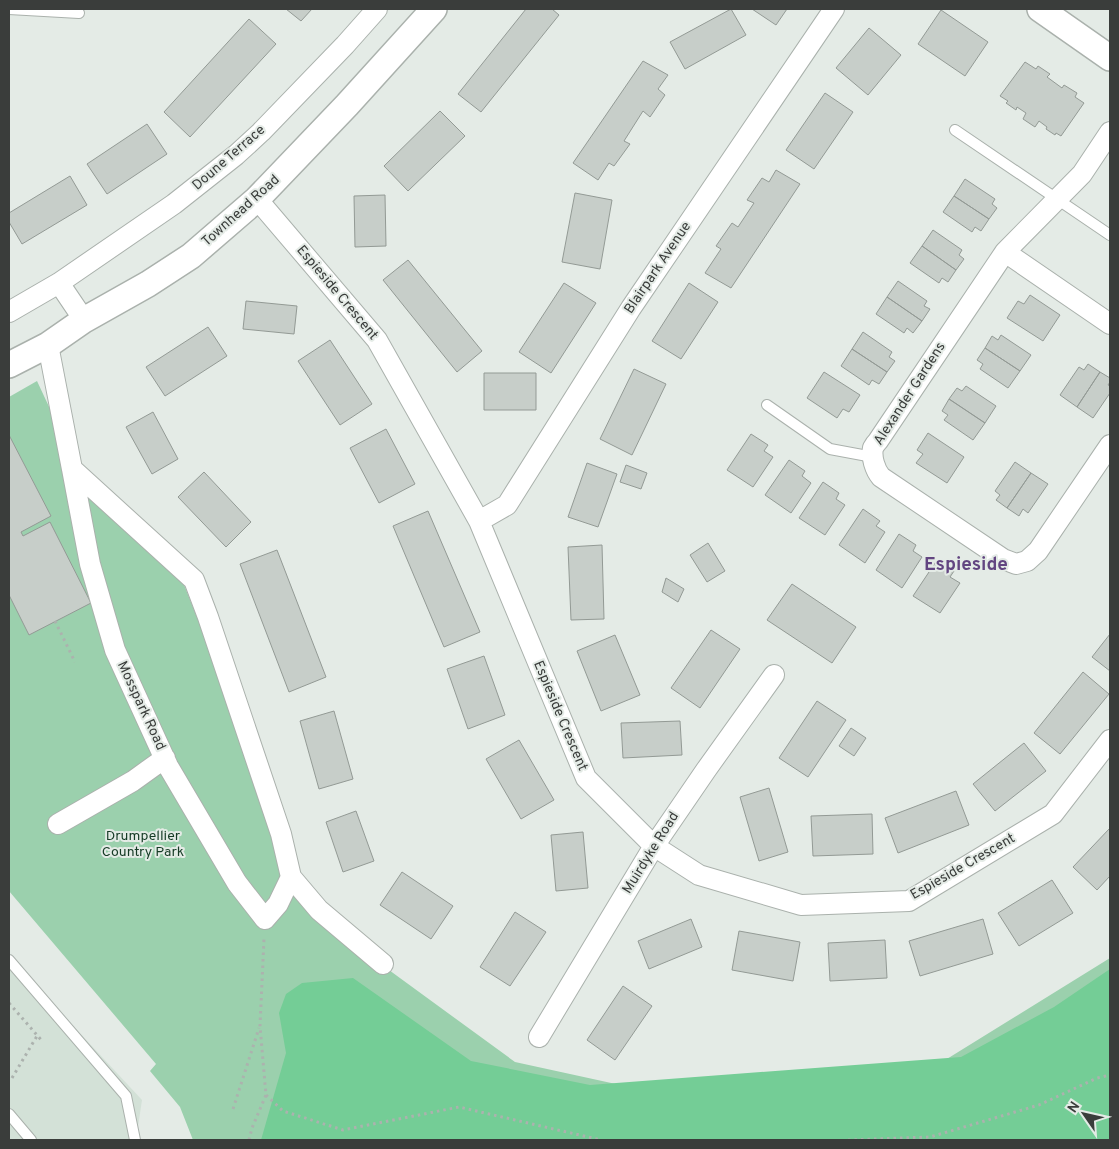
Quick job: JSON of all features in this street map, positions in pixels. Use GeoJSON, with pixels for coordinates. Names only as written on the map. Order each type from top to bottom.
{"type":"FeatureCollection","features":[{"type":"Feature","properties":{"kind":"street","name":"Doune Terrace"},"geometry":{"type":"LineString","coordinates":[[9,312],[59,283],[174,204],[236,155],[261,132],[377,9]]}},
{"type":"Feature","properties":{"kind":"street","name":"Townhead Road"},"geometry":{"type":"LineString","coordinates":[[9,365],[48,346],[84,320],[148,284],[191,256],[257,199],[348,105],[434,9]]}},
{"type":"Feature","properties":{"kind":"street","name":"Blairpark Avenue"},"geometry":{"type":"LineString","coordinates":[[479,521],[508,505],[631,308],[834,9]]}},
{"type":"Feature","properties":{"kind":"street"},"geometry":{"type":"LineString","coordinates":[[1040,9],[1110,58]]}},
{"type":"Feature","properties":{"kind":"street","name":"Alexander Gardens"},"geometry":{"type":"LineString","coordinates":[[1110,132],[1082,174],[1005,252],[878,441],[874,448],[873,457],[876,471],[881,476],[1003,560],[1016,564],[1027,561],[1038,551],[1110,445]]}},
{"type":"Feature","properties":{"kind":"street","name":"Espieside Crescent"},"geometry":{"type":"LineString","coordinates":[[257,199],[377,340],[479,521],[586,778],[654,846],[699,875],[801,905],[909,901],[1052,814],[1110,740]]}},
{"type":"Feature","properties":{"kind":"street"},"geometry":{"type":"LineString","coordinates":[[1005,252],[1110,324]]}},
{"type":"Feature","properties":{"kind":"street"},"geometry":{"type":"LineString","coordinates":[[59,283],[84,320]]}},
{"type":"Feature","properties":{"kind":"street","name":"Mosspark Road"},"geometry":{"type":"LineString","coordinates":[[48,346],[90,564],[115,650],[164,758],[236,883],[265,919]]}},
{"type":"Feature","properties":{"kind":"street"},"geometry":{"type":"LineString","coordinates":[[72,469],[194,580],[282,834],[291,877],[319,910],[382,964]]}},
{"type":"Feature","properties":{"kind":"street","name":"Muirdyke Road"},"geometry":{"type":"LineString","coordinates":[[539,1036],[654,846],[774,676]]}},
{"type":"Feature","properties":{"kind":"street"},"geometry":{"type":"LineString","coordinates":[[58,824],[133,781],[164,758]]}},
{"type":"Feature","properties":{"kind":"street"},"geometry":{"type":"LineString","coordinates":[[265,919],[278,904],[291,877]]}},
{"type":"Feature","properties":{"kind":"lane"},"geometry":{"type":"LineString","coordinates":[[9,9],[79,13]]}},
{"type":"Feature","properties":{"kind":"lane"},"geometry":{"type":"LineString","coordinates":[[955,130],[1110,235]]}},
{"type":"Feature","properties":{"kind":"lane"},"geometry":{"type":"LineString","coordinates":[[767,405],[830,450],[873,457]]}},
{"type":"Feature","properties":{"kind":"lane"},"geometry":{"type":"LineString","coordinates":[[9,960],[126,1096],[135,1140]]}},
{"type":"Feature","properties":{"kind":"lane"},"geometry":{"type":"LineString","coordinates":[[9,1114],[31,1140]]}},
{"type":"Feature","properties":{"kind":"path"},"geometry":{"type":"LineString","coordinates":[[55,621],[75,662]]}},
{"type":"Feature","properties":{"kind":"path"},"geometry":{"type":"LineString","coordinates":[[249,1140],[266,1095],[260,1026],[265,919]]}},
{"type":"Feature","properties":{"kind":"path"},"geometry":{"type":"LineString","coordinates":[[9,1003],[43,1042]]}},
{"type":"Feature","properties":{"kind":"path"},"geometry":{"type":"LineString","coordinates":[[233,1109],[260,1026]]}},
{"type":"Feature","properties":{"kind":"path"},"geometry":{"type":"LineString","coordinates":[[12,1078],[37,1036]]}},
{"type":"Feature","properties":{"kind":"path"},"geometry":{"type":"LineString","coordinates":[[848,1140],[930,1137],[1039,1105],[1097,1078],[1110,1075]]}},
{"type":"Feature","properties":{"kind":"path"},"geometry":{"type":"LineString","coordinates":[[266,1095],[283,1112],[343,1130],[459,1107],[601,1140]]}},
{"type":"Feature","properties":{"kind":"shaded area"},"geometry":{"type":"Polygon","coordinates":[[[9,957],[142,1100],[136,1140],[9,1140],[9,957]]]}},
{"type":"Feature","properties":{"kind":"green space","name":"Drumpellier Country Park"},"geometry":{"type":"Polygon","coordinates":[[[37,381],[86,486],[181,577],[315,916],[515,1062],[680,1098],[942,1062],[1110,958],[1110,1140],[193,1140],[180,1107],[150,1071],[156,1064],[9,891],[9,397],[37,381]]]}},
{"type":"Feature","properties":{"kind":"green space"},"geometry":{"type":"Polygon","coordinates":[[[1110,969],[1110,1140],[261,1140],[286,1053],[279,1013],[286,994],[302,983],[353,978],[471,1061],[590,1085],[961,1057],[1054,1007],[1110,969]]]}},
{"type":"Feature","properties":{"kind":"building"},"geometry":{"type":"Polygon","coordinates":[[[286,9],[312,9],[301,21],[286,9]]]}},
{"type":"Feature","properties":{"kind":"building"},"geometry":{"type":"Polygon","coordinates":[[[526,9],[552,9],[559,15],[481,112],[458,94],[526,9]]]}},
{"type":"Feature","properties":{"kind":"building"},"geometry":{"type":"Polygon","coordinates":[[[731,9],[746,35],[685,69],[670,42],[731,9]]]}},
{"type":"Feature","properties":{"kind":"building"},"geometry":{"type":"Polygon","coordinates":[[[752,9],[787,9],[776,25],[752,9]]]}},
{"type":"Feature","properties":{"kind":"building"},"geometry":{"type":"Polygon","coordinates":[[[941,10],[988,42],[965,76],[918,44],[941,10]]]}},
{"type":"Feature","properties":{"kind":"building"},"geometry":{"type":"Polygon","coordinates":[[[249,19],[276,44],[190,137],[164,112],[249,19]]]}},
{"type":"Feature","properties":{"kind":"building"},"geometry":{"type":"Polygon","coordinates":[[[869,28],[901,55],[868,95],[836,68],[869,28]]]}},
{"type":"Feature","properties":{"kind":"building"},"geometry":{"type":"Polygon","coordinates":[[[643,61],[668,75],[658,89],[665,95],[650,117],[643,111],[624,141],[630,144],[614,166],[609,163],[598,180],[573,163],[643,61]]]}},
{"type":"Feature","properties":{"kind":"building"},"geometry":{"type":"Polygon","coordinates":[[[1025,62],[1036,69],[1038,66],[1050,74],[1047,77],[1062,88],[1064,85],[1077,93],[1075,97],[1084,103],[1061,136],[1056,133],[1055,135],[1046,129],[1047,127],[1039,121],[1035,127],[1023,119],[1026,113],[1017,107],[1016,110],[1006,103],[1008,101],[1000,96],[1025,62]]]}},
{"type":"Feature","properties":{"kind":"building"},"geometry":{"type":"Polygon","coordinates":[[[825,93],[853,112],[814,169],[786,150],[825,93]]]}},
{"type":"Feature","properties":{"kind":"building"},"geometry":{"type":"Polygon","coordinates":[[[440,111],[465,136],[408,191],[384,166],[440,111]]]}},
{"type":"Feature","properties":{"kind":"building"},"geometry":{"type":"Polygon","coordinates":[[[147,124],[167,154],[107,194],[87,164],[147,124]]]}},
{"type":"Feature","properties":{"kind":"building"},"geometry":{"type":"Polygon","coordinates":[[[776,170],[800,184],[731,288],[705,273],[721,249],[716,246],[732,223],[738,227],[754,203],[747,200],[762,178],[769,182],[776,170]]]}},
{"type":"Feature","properties":{"kind":"building"},"geometry":{"type":"Polygon","coordinates":[[[70,176],[87,205],[22,244],[9,222],[9,213],[70,176]]]}},
{"type":"Feature","properties":{"kind":"building"},"geometry":{"type":"Polygon","coordinates":[[[965,179],[995,199],[992,204],[997,208],[989,219],[954,196],[965,179]]]}},
{"type":"Feature","properties":{"kind":"building"},"geometry":{"type":"Polygon","coordinates":[[[575,193],[612,200],[600,269],[562,262],[575,193]]]}},
{"type":"Feature","properties":{"kind":"building"},"geometry":{"type":"Polygon","coordinates":[[[385,195],[386,246],[355,247],[354,196],[385,195]]]}},
{"type":"Feature","properties":{"kind":"building"},"geometry":{"type":"Polygon","coordinates":[[[954,196],[989,219],[981,231],[975,227],[972,232],[943,212],[954,196]]]}},
{"type":"Feature","properties":{"kind":"building"},"geometry":{"type":"Polygon","coordinates":[[[933,230],[962,250],[959,255],[964,259],[956,270],[922,246],[933,230]]]}},
{"type":"Feature","properties":{"kind":"building"},"geometry":{"type":"Polygon","coordinates":[[[922,246],[956,270],[948,282],[942,278],[939,283],[910,263],[922,246]]]}},
{"type":"Feature","properties":{"kind":"building"},"geometry":{"type":"Polygon","coordinates":[[[408,260],[482,351],[457,372],[383,280],[408,260]]]}},
{"type":"Feature","properties":{"kind":"building"},"geometry":{"type":"Polygon","coordinates":[[[898,281],[927,301],[924,306],[930,309],[922,321],[887,297],[898,281]]]}},
{"type":"Feature","properties":{"kind":"building"},"geometry":{"type":"Polygon","coordinates":[[[564,283],[596,303],[551,373],[519,352],[564,283]]]}},
{"type":"Feature","properties":{"kind":"building"},"geometry":{"type":"Polygon","coordinates":[[[689,283],[718,302],[681,359],[652,341],[689,283]]]}},
{"type":"Feature","properties":{"kind":"building"},"geometry":{"type":"Polygon","coordinates":[[[1030,295],[1060,315],[1043,341],[1007,318],[1018,301],[1024,304],[1030,295]]]}},
{"type":"Feature","properties":{"kind":"building"},"geometry":{"type":"Polygon","coordinates":[[[887,297],[922,321],[913,333],[907,328],[904,333],[876,314],[887,297]]]}},
{"type":"Feature","properties":{"kind":"building"},"geometry":{"type":"Polygon","coordinates":[[[246,301],[297,306],[294,334],[243,329],[246,301]]]}},
{"type":"Feature","properties":{"kind":"building"},"geometry":{"type":"Polygon","coordinates":[[[208,327],[227,356],[165,396],[146,367],[208,327]]]}},
{"type":"Feature","properties":{"kind":"building"},"geometry":{"type":"Polygon","coordinates":[[[863,332],[892,352],[889,357],[895,361],[887,372],[852,349],[863,332]]]}},
{"type":"Feature","properties":{"kind":"building"},"geometry":{"type":"Polygon","coordinates":[[[1001,335],[1031,355],[1020,371],[985,348],[992,336],[998,340],[1001,335]]]}},
{"type":"Feature","properties":{"kind":"building"},"geometry":{"type":"Polygon","coordinates":[[[330,340],[372,404],[340,425],[298,361],[330,340]]]}},
{"type":"Feature","properties":{"kind":"building"},"geometry":{"type":"Polygon","coordinates":[[[985,348],[1020,371],[1008,388],[980,369],[983,364],[977,360],[985,348]]]}},
{"type":"Feature","properties":{"kind":"building"},"geometry":{"type":"Polygon","coordinates":[[[852,349],[887,372],[879,384],[872,380],[869,385],[841,366],[852,349]]]}},
{"type":"Feature","properties":{"kind":"building"},"geometry":{"type":"Polygon","coordinates":[[[1088,364],[1100,372],[1077,407],[1060,395],[1079,367],[1084,370],[1088,364]]]}},
{"type":"Feature","properties":{"kind":"building"},"geometry":{"type":"Polygon","coordinates":[[[634,369],[666,384],[632,455],[600,439],[634,369]]]}},
{"type":"Feature","properties":{"kind":"building"},"geometry":{"type":"Polygon","coordinates":[[[824,372],[860,395],[849,412],[843,409],[837,418],[807,398],[824,372]]]}},
{"type":"Feature","properties":{"kind":"building"},"geometry":{"type":"Polygon","coordinates":[[[1100,372],[1110,378],[1108,385],[1110,386],[1110,393],[1093,418],[1077,407],[1100,372]]]}},
{"type":"Feature","properties":{"kind":"building"},"geometry":{"type":"Polygon","coordinates":[[[484,373],[536,373],[536,410],[484,410],[484,373]]]}},
{"type":"Feature","properties":{"kind":"building"},"geometry":{"type":"Polygon","coordinates":[[[966,386],[996,406],[985,423],[949,399],[957,388],[962,391],[966,386]]]}},
{"type":"Feature","properties":{"kind":"building"},"geometry":{"type":"Polygon","coordinates":[[[949,399],[985,423],[973,440],[944,420],[948,415],[942,411],[949,399]]]}},
{"type":"Feature","properties":{"kind":"building"},"geometry":{"type":"Polygon","coordinates":[[[153,412],[178,459],[152,474],[126,427],[153,412]]]}},
{"type":"Feature","properties":{"kind":"building"},"geometry":{"type":"Polygon","coordinates":[[[386,429],[415,484],[379,503],[350,448],[386,429]]]}},
{"type":"Feature","properties":{"kind":"building"},"geometry":{"type":"Polygon","coordinates":[[[928,433],[964,457],[947,483],[916,463],[923,454],[917,450],[928,433]]]}},
{"type":"Feature","properties":{"kind":"building"},"geometry":{"type":"Polygon","coordinates":[[[751,434],[768,445],[764,451],[773,457],[753,487],[727,470],[751,434]]]}},
{"type":"Feature","properties":{"kind":"building"},"geometry":{"type":"Polygon","coordinates":[[[9,435],[51,516],[21,532],[23,536],[50,522],[91,603],[29,635],[9,595],[9,435]]]}},
{"type":"Feature","properties":{"kind":"building"},"geometry":{"type":"Polygon","coordinates":[[[789,460],[805,471],[802,476],[811,483],[791,513],[765,495],[789,460]]]}},
{"type":"Feature","properties":{"kind":"building"},"geometry":{"type":"Polygon","coordinates":[[[1015,462],[1031,473],[1007,508],[996,500],[1000,495],[995,491],[1015,462]]]}},
{"type":"Feature","properties":{"kind":"building"},"geometry":{"type":"Polygon","coordinates":[[[587,463],[617,474],[598,527],[568,517],[587,463]]]}},
{"type":"Feature","properties":{"kind":"building"},"geometry":{"type":"Polygon","coordinates":[[[626,465],[647,473],[641,489],[620,482],[626,465]]]}},
{"type":"Feature","properties":{"kind":"building"},"geometry":{"type":"Polygon","coordinates":[[[204,472],[251,522],[226,547],[178,497],[204,472]]]}},
{"type":"Feature","properties":{"kind":"building"},"geometry":{"type":"Polygon","coordinates":[[[1031,473],[1048,484],[1028,513],[1023,509],[1019,516],[1007,508],[1031,473]]]}},
{"type":"Feature","properties":{"kind":"building"},"geometry":{"type":"Polygon","coordinates":[[[823,482],[839,493],[836,499],[845,505],[825,535],[799,518],[823,482]]]}},
{"type":"Feature","properties":{"kind":"building"},"geometry":{"type":"Polygon","coordinates":[[[863,509],[880,521],[876,526],[885,532],[865,563],[839,545],[863,509]]]}},
{"type":"Feature","properties":{"kind":"building"},"geometry":{"type":"Polygon","coordinates":[[[428,511],[480,632],[444,647],[393,526],[428,511]]]}},
{"type":"Feature","properties":{"kind":"building"},"geometry":{"type":"Polygon","coordinates":[[[899,534],[916,545],[913,551],[922,557],[902,588],[876,570],[899,534]]]}},
{"type":"Feature","properties":{"kind":"building"},"geometry":{"type":"Polygon","coordinates":[[[708,543],[725,571],[707,582],[690,555],[708,543]]]}},
{"type":"Feature","properties":{"kind":"building"},"geometry":{"type":"Polygon","coordinates":[[[602,545],[604,619],[571,620],[568,547],[602,545]]]}},
{"type":"Feature","properties":{"kind":"building"},"geometry":{"type":"Polygon","coordinates":[[[277,550],[326,677],[289,692],[240,564],[277,550]]]}},
{"type":"Feature","properties":{"kind":"building"},"geometry":{"type":"Polygon","coordinates":[[[937,560],[954,571],[950,577],[960,583],[940,613],[913,596],[937,560]]]}},
{"type":"Feature","properties":{"kind":"building"},"geometry":{"type":"Polygon","coordinates":[[[666,578],[684,589],[678,602],[662,592],[666,578]]]}},
{"type":"Feature","properties":{"kind":"building"},"geometry":{"type":"Polygon","coordinates":[[[792,584],[856,627],[832,663],[767,620],[792,584]]]}},
{"type":"Feature","properties":{"kind":"building"},"geometry":{"type":"Polygon","coordinates":[[[711,630],[740,649],[700,708],[671,688],[711,630]]]}},
{"type":"Feature","properties":{"kind":"building"},"geometry":{"type":"Polygon","coordinates":[[[1110,634],[1110,671],[1092,657],[1110,634]]]}},
{"type":"Feature","properties":{"kind":"building"},"geometry":{"type":"Polygon","coordinates":[[[615,635],[640,695],[601,711],[577,651],[615,635]]]}},
{"type":"Feature","properties":{"kind":"building"},"geometry":{"type":"Polygon","coordinates":[[[484,656],[505,715],[468,729],[447,669],[484,656]]]}},
{"type":"Feature","properties":{"kind":"building"},"geometry":{"type":"Polygon","coordinates":[[[1083,672],[1109,694],[1060,754],[1034,733],[1083,672]]]}},
{"type":"Feature","properties":{"kind":"building"},"geometry":{"type":"Polygon","coordinates":[[[817,701],[846,720],[808,777],[779,758],[817,701]]]}},
{"type":"Feature","properties":{"kind":"building"},"geometry":{"type":"Polygon","coordinates":[[[334,711],[353,779],[319,789],[300,721],[334,711]]]}},
{"type":"Feature","properties":{"kind":"building"},"geometry":{"type":"Polygon","coordinates":[[[680,721],[682,755],[623,758],[621,723],[680,721]]]}},
{"type":"Feature","properties":{"kind":"building"},"geometry":{"type":"Polygon","coordinates":[[[851,728],[866,738],[854,756],[839,746],[851,728]]]}},
{"type":"Feature","properties":{"kind":"building"},"geometry":{"type":"Polygon","coordinates":[[[519,740],[554,800],[521,819],[486,759],[519,740]]]}},
{"type":"Feature","properties":{"kind":"building"},"geometry":{"type":"Polygon","coordinates":[[[1024,743],[1046,771],[995,811],[973,784],[1024,743]]]}},
{"type":"Feature","properties":{"kind":"building"},"geometry":{"type":"Polygon","coordinates":[[[769,788],[788,852],[759,861],[740,797],[769,788]]]}},
{"type":"Feature","properties":{"kind":"building"},"geometry":{"type":"Polygon","coordinates":[[[956,791],[969,825],[898,853],[885,818],[956,791]]]}},
{"type":"Feature","properties":{"kind":"building"},"geometry":{"type":"Polygon","coordinates":[[[356,811],[374,861],[343,872],[326,822],[356,811]]]}},
{"type":"Feature","properties":{"kind":"building"},"geometry":{"type":"Polygon","coordinates":[[[872,814],[873,854],[813,856],[811,816],[872,814]]]}},
{"type":"Feature","properties":{"kind":"building"},"geometry":{"type":"Polygon","coordinates":[[[1110,828],[1110,876],[1097,890],[1073,867],[1110,828]]]}},
{"type":"Feature","properties":{"kind":"building"},"geometry":{"type":"Polygon","coordinates":[[[583,832],[588,888],[556,891],[551,835],[583,832]]]}},
{"type":"Feature","properties":{"kind":"building"},"geometry":{"type":"Polygon","coordinates":[[[402,872],[453,906],[431,939],[380,905],[402,872]]]}},
{"type":"Feature","properties":{"kind":"building"},"geometry":{"type":"Polygon","coordinates":[[[1052,880],[1073,913],[1019,946],[998,913],[1052,880]]]}},
{"type":"Feature","properties":{"kind":"building"},"geometry":{"type":"Polygon","coordinates":[[[515,912],[546,932],[510,986],[480,967],[515,912]]]}},
{"type":"Feature","properties":{"kind":"building"},"geometry":{"type":"Polygon","coordinates":[[[691,919],[702,947],[649,969],[638,941],[691,919]]]}},
{"type":"Feature","properties":{"kind":"building"},"geometry":{"type":"Polygon","coordinates":[[[983,919],[993,954],[920,976],[909,941],[983,919]]]}},
{"type":"Feature","properties":{"kind":"building"},"geometry":{"type":"Polygon","coordinates":[[[739,931],[800,942],[793,981],[732,970],[739,931]]]}},
{"type":"Feature","properties":{"kind":"building"},"geometry":{"type":"Polygon","coordinates":[[[885,940],[887,978],[830,981],[828,943],[885,940]]]}},
{"type":"Feature","properties":{"kind":"building"},"geometry":{"type":"Polygon","coordinates":[[[623,986],[652,1006],[615,1060],[587,1040],[623,986]]]}},
{"type":"Feature","properties":{"kind":"district","name":"Espieside"},"geometry":{"type":"Point","coordinates":[966,565]}}]}
